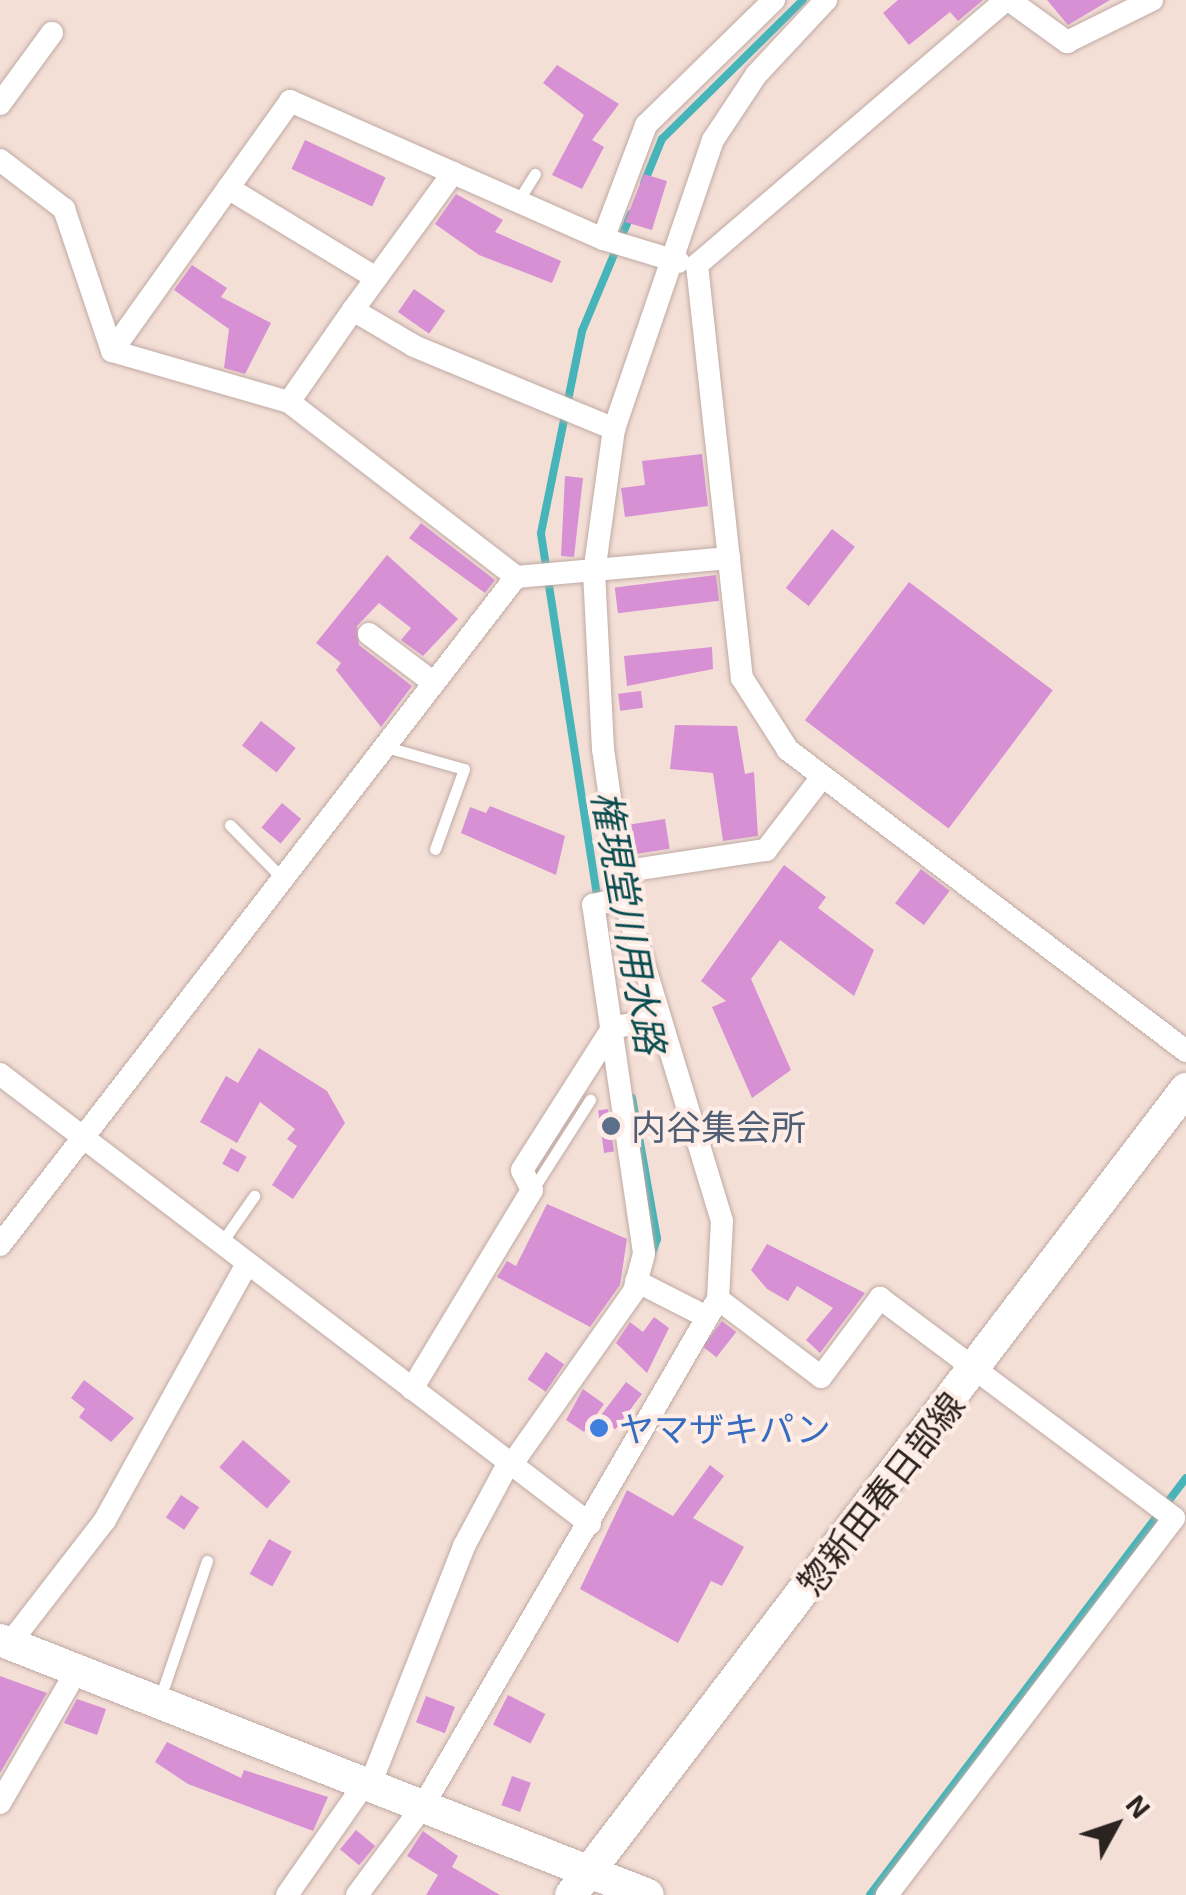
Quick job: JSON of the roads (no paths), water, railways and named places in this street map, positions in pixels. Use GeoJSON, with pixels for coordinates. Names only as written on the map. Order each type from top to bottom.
{"type":"FeatureCollection","features":[{"type":"Feature","properties":{"kind":"main road","name":"惣新田春日部線"},"geometry":{"type":"LineString","coordinates":[[580,1883],[1186,1089]]}},
{"type":"Feature","properties":{"kind":"main road"},"geometry":{"type":"LineString","coordinates":[[5,1641],[423,1806],[580,1883],[648,1895]]}},
{"type":"Feature","properties":{"kind":"street"},"geometry":{"type":"LineString","coordinates":[[602,239],[646,125],[774,0]]}},
{"type":"Feature","properties":{"kind":"street"},"geometry":{"type":"LineString","coordinates":[[365,1892],[423,1806],[712,1308],[722,1221],[656,1021],[624,898],[594,573],[614,429],[666,260],[713,140],[756,75],[826,0]]}},
{"type":"Feature","properties":{"kind":"street"},"geometry":{"type":"LineString","coordinates":[[112,351],[290,101],[602,239],[666,260],[697,265],[1008,0],[1067,42],[1152,0]]}},
{"type":"Feature","properties":{"kind":"street"},"geometry":{"type":"LineString","coordinates":[[0,104],[52,33]]}},
{"type":"Feature","properties":{"kind":"street"},"geometry":{"type":"LineString","coordinates":[[0,160],[64,209],[112,351]]}},
{"type":"Feature","properties":{"kind":"street"},"geometry":{"type":"LineString","coordinates":[[289,402],[453,173]]}},
{"type":"Feature","properties":{"kind":"street"},"geometry":{"type":"LineString","coordinates":[[228,188],[376,278]]}},
{"type":"Feature","properties":{"kind":"street"},"geometry":{"type":"LineString","coordinates":[[697,265],[742,678],[788,750],[1186,1051]]}},
{"type":"Feature","properties":{"kind":"street"},"geometry":{"type":"LineString","coordinates":[[353,310],[414,346],[614,429]]}},
{"type":"Feature","properties":{"kind":"street"},"geometry":{"type":"LineString","coordinates":[[112,351],[289,402],[516,577],[729,558]]}},
{"type":"Feature","properties":{"kind":"street"},"geometry":{"type":"LineString","coordinates":[[0,1245],[85,1142],[516,577]]}},
{"type":"Feature","properties":{"kind":"street"},"geometry":{"type":"LineString","coordinates":[[370,634],[434,684]]}},
{"type":"Feature","properties":{"kind":"street"},"geometry":{"type":"LineString","coordinates":[[620,872],[766,850],[822,776]]}},
{"type":"Feature","properties":{"kind":"street"},"geometry":{"type":"LineString","coordinates":[[287,1895],[373,1786],[464,1546],[510,1463],[636,1280],[646,1230],[593,905],[624,898]]}},
{"type":"Feature","properties":{"kind":"street"},"geometry":{"type":"LineString","coordinates":[[412,1389],[532,1190],[522,1170],[613,1027],[656,1021]]}},
{"type":"Feature","properties":{"kind":"street"},"geometry":{"type":"LineString","coordinates":[[0,1074],[246,1266],[590,1524]]}},
{"type":"Feature","properties":{"kind":"street"},"geometry":{"type":"LineString","coordinates":[[5,1641],[105,1520],[246,1266]]}},
{"type":"Feature","properties":{"kind":"street"},"geometry":{"type":"LineString","coordinates":[[636,1280],[712,1308],[821,1377],[880,1298],[1174,1518],[887,1895]]}},
{"type":"Feature","properties":{"kind":"street"},"geometry":{"type":"LineString","coordinates":[[0,1802],[77,1670]]}},
{"type":"Feature","properties":{"kind":"lane"},"geometry":{"type":"LineString","coordinates":[[518,201],[535,174]]}},
{"type":"Feature","properties":{"kind":"lane"},"geometry":{"type":"LineString","coordinates":[[386,746],[464,770],[435,850]]}},
{"type":"Feature","properties":{"kind":"lane"},"geometry":{"type":"LineString","coordinates":[[230,826],[284,880]]}},
{"type":"Feature","properties":{"kind":"lane"},"geometry":{"type":"LineString","coordinates":[[532,1190],[590,1100]]}},
{"type":"Feature","properties":{"kind":"lane"},"geometry":{"type":"LineString","coordinates":[[220,1246],[254,1196]]}},
{"type":"Feature","properties":{"kind":"lane"},"geometry":{"type":"LineString","coordinates":[[159,1702],[207,1561]]}},
{"type":"Feature","properties":{"kind":"waterway","name":"権現堂川用水路"},"geometry":{"type":"LineString","coordinates":[[644,183],[662,139],[803,0]]}},
{"type":"Feature","properties":{"kind":"waterway","name":"権現堂川用水路"},"geometry":{"type":"LineString","coordinates":[[598,902],[541,533],[582,331],[631,214]]}},
{"type":"Feature","properties":{"kind":"waterway","name":"権現堂川用水路"},"geometry":{"type":"LineString","coordinates":[[632,1098],[657,1239],[651,1256]]}},
{"type":"Feature","properties":{"kind":"waterway"},"geometry":{"type":"LineString","coordinates":[[870,1895],[1186,1478]]}},
{"type":"Feature","properties":{"kind":"place","name":"内谷集会所"},"geometry":{"type":"Point","coordinates":[611,1126]}},
{"type":"Feature","properties":{"kind":"place","name":"ヤマザキパン"},"geometry":{"type":"Point","coordinates":[599,1428]}}]}
